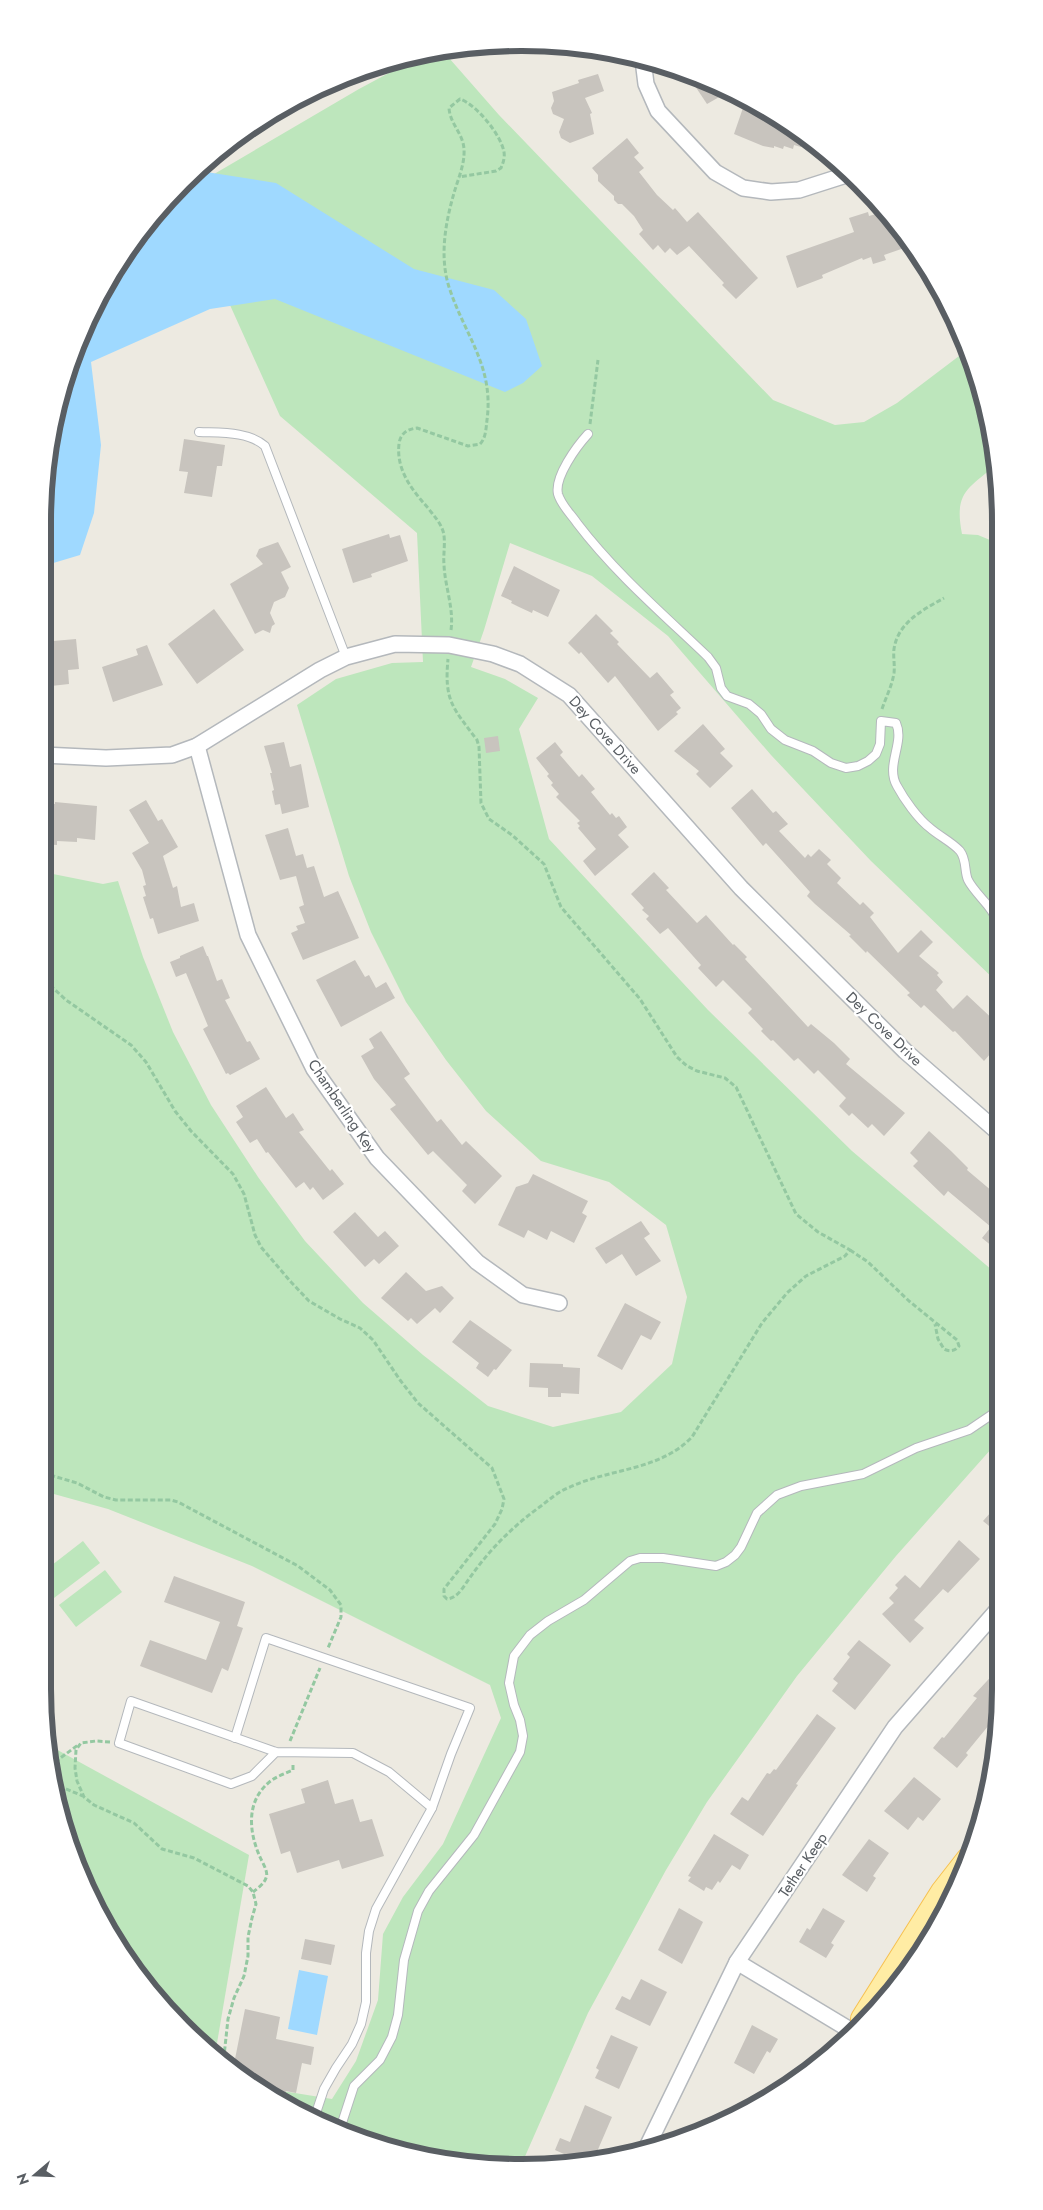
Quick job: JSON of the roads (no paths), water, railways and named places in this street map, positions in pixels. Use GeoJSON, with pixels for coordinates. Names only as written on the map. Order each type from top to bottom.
{"type":"FeatureCollection","features":[{"type":"Feature","properties":{"kind":"main road"},"geometry":{"type":"LineString","coordinates":[[877,1996],[948,1886]]}},
{"type":"Feature","properties":{"kind":"street"},"geometry":{"type":"LineString","coordinates":[[644,67],[646,84],[658,111],[716,172],[743,188],[771,192],[799,190],[841,177]]}},
{"type":"Feature","properties":{"kind":"street","name":"Dey Cove Drive"},"geometry":{"type":"LineString","coordinates":[[51,755],[141,758],[172,755],[198,746],[320,670],[346,657],[395,644],[450,645],[493,654],[520,664],[570,695],[741,888],[905,1051],[992,1127]]}},
{"type":"Feature","properties":{"kind":"street","name":"Chamberling Key"},"geometry":{"type":"LineString","coordinates":[[198,746],[248,935],[314,1069],[377,1158],[477,1262],[522,1295],[559,1302]]}},
{"type":"Feature","properties":{"kind":"street","name":"Tether Keep"},"geometry":{"type":"LineString","coordinates":[[650,2141],[737,1962],[895,1727],[992,1616]]}},
{"type":"Feature","properties":{"kind":"street"},"geometry":{"type":"LineString","coordinates":[[737,1962],[847,2028]]}},
{"type":"Feature","properties":{"kind":"lane"},"geometry":{"type":"LineString","coordinates":[[199,432],[246,436],[257,439],[265,446],[346,657]]}},
{"type":"Feature","properties":{"kind":"lane"},"geometry":{"type":"LineString","coordinates":[[588,434],[565,465],[558,483],[558,493],[564,506],[598,550],[708,657],[716,668],[721,688],[727,696],[749,704],[761,714],[771,729],[785,740],[813,751],[831,763],[846,768],[858,766],[876,754],[880,744],[881,722],[896,723],[899,730],[893,760],[896,785],[927,826],[959,850],[964,857],[967,879],[978,896],[992,910]]}},
{"type":"Feature","properties":{"kind":"lane"},"geometry":{"type":"LineString","coordinates":[[342,2123],[354,2086],[380,2060],[392,2037],[398,2015],[404,1960],[418,1911],[429,1891],[474,1835],[520,1752],[523,1736],[522,1728],[509,1683],[514,1656],[530,1635],[548,1621],[584,1600],[630,1561],[640,1558],[663,1558],[716,1566],[726,1562],[741,1547],[757,1513],[777,1495],[801,1486],[863,1474],[916,1448],[969,1430],[982,1424],[992,1416]]}},
{"type":"Feature","properties":{"kind":"lane"},"geometry":{"type":"LineString","coordinates":[[235,1738],[266,1638],[470,1708],[432,1808],[376,1909],[369,1931],[366,1953],[366,2002],[361,2024],[352,2044],[324,2089],[317,2111]]}},
{"type":"Feature","properties":{"kind":"lane"},"geometry":{"type":"LineString","coordinates":[[276,1752],[252,1776],[231,1784],[119,1743],[131,1702],[276,1752],[354,1753],[389,1772],[432,1808]]}},
{"type":"Feature","properties":{"kind":"water"},"geometry":{"type":"Polygon","coordinates":[[[207,172],[276,183],[414,269],[494,290],[526,319],[542,366],[523,383],[505,392],[275,299],[210,309],[91,362],[101,445],[94,513],[80,555],[51,564],[52,491],[55,460],[67,400],[76,370],[87,342],[114,286],[131,260],[168,211],[207,172]]]}},
{"type":"Feature","properties":{"kind":"water"},"geometry":{"type":"Polygon","coordinates":[[[299,1970],[328,1976],[317,2035],[288,2029],[299,1970]]]}}]}
